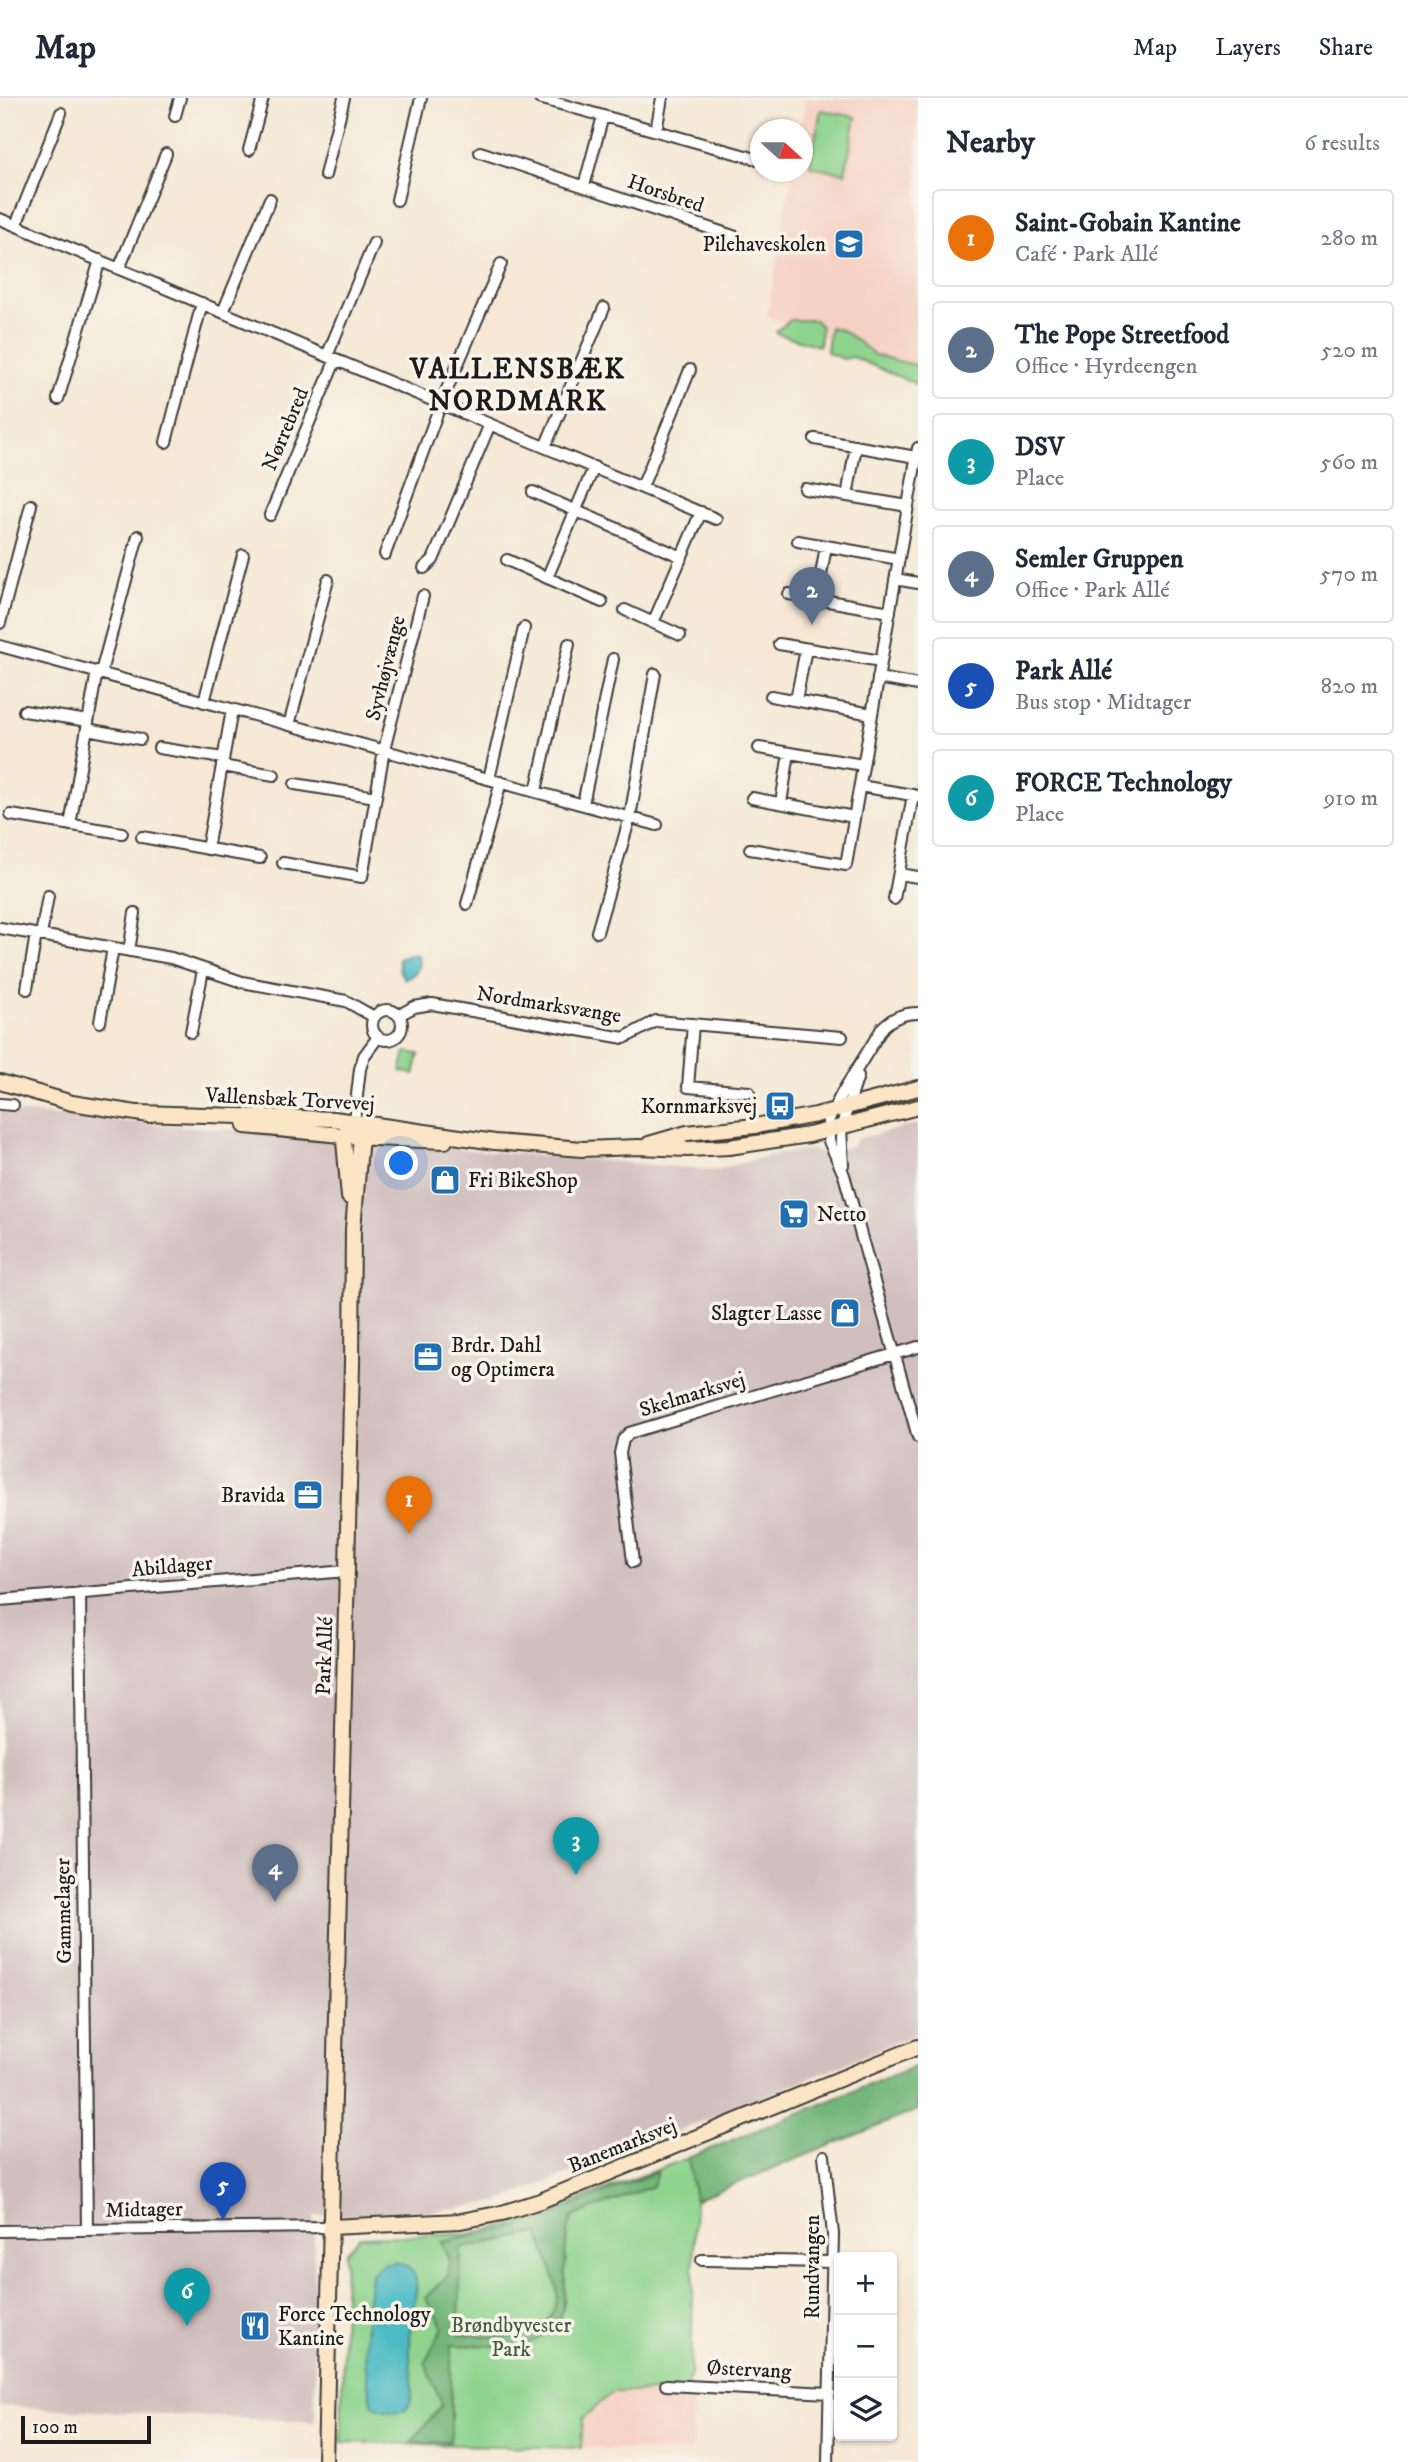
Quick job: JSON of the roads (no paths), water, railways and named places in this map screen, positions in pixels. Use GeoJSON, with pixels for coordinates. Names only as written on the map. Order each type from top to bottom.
{"type":"FeatureCollection","features":[{"type":"Feature","properties":{"kind":"street"},"geometry":{"type":"LineString","coordinates":[[175,116],[180,98]]}},
{"type":"Feature","properties":{"kind":"street"},"geometry":{"type":"LineString","coordinates":[[249,150],[263,98]]}},
{"type":"Feature","properties":{"kind":"street"},"geometry":{"type":"LineString","coordinates":[[325,175],[344,98]]}},
{"type":"Feature","properties":{"kind":"street"},"geometry":{"type":"LineString","coordinates":[[397,200],[421,98]]}},
{"type":"Feature","properties":{"kind":"street"},"geometry":{"type":"LineString","coordinates":[[539,98],[750,157]]}},
{"type":"Feature","properties":{"kind":"street"},"geometry":{"type":"LineString","coordinates":[[656,131],[662,98]]}},
{"type":"Feature","properties":{"kind":"street"},"geometry":{"type":"LineString","coordinates":[[16,225],[61,113]]}},
{"type":"Feature","properties":{"kind":"street"},"geometry":{"type":"LineString","coordinates":[[584,186],[603,116]]}},
{"type":"Feature","properties":{"kind":"street","name":"Horsbred"},"geometry":{"type":"LineString","coordinates":[[481,152],[736,237]]}},
{"type":"Feature","properties":{"kind":"street"},"geometry":{"type":"LineString","coordinates":[[119,269],[166,154]]}},
{"type":"Feature","properties":{"kind":"street"},"geometry":{"type":"LineString","coordinates":[[223,312],[270,199]]}},
{"type":"Feature","properties":{"kind":"street"},"geometry":{"type":"LineString","coordinates":[[0,219],[716,519]]}},
{"type":"Feature","properties":{"kind":"street","name":"Nørrebred"},"geometry":{"type":"LineString","coordinates":[[270,515],[373,243]]}},
{"type":"Feature","properties":{"kind":"street"},"geometry":{"type":"LineString","coordinates":[[58,399],[100,260]]}},
{"type":"Feature","properties":{"kind":"street"},"geometry":{"type":"LineString","coordinates":[[385,554],[441,403],[501,264]]}},
{"type":"Feature","properties":{"kind":"street"},"geometry":{"type":"LineString","coordinates":[[166,442],[202,303]]}},
{"type":"Feature","properties":{"kind":"street"},"geometry":{"type":"LineString","coordinates":[[545,447],[604,308]]}},
{"type":"Feature","properties":{"kind":"street"},"geometry":{"type":"LineString","coordinates":[[642,488],[690,370]]}},
{"type":"Feature","properties":{"kind":"street"},"geometry":{"type":"LineString","coordinates":[[424,568],[433,560],[490,424]]}},
{"type":"Feature","properties":{"kind":"street"},"geometry":{"type":"LineString","coordinates":[[750,849],[846,865],[917,453],[815,439]]}},
{"type":"Feature","properties":{"kind":"street"},"geometry":{"type":"LineString","coordinates":[[847,496],[856,446]]}},
{"type":"Feature","properties":{"kind":"street"},"geometry":{"type":"LineString","coordinates":[[547,578],[594,467]]}},
{"type":"Feature","properties":{"kind":"street"},"geometry":{"type":"LineString","coordinates":[[804,489],[908,506]]}},
{"type":"Feature","properties":{"kind":"street"},"geometry":{"type":"LineString","coordinates":[[533,492],[682,557]]}},
{"type":"Feature","properties":{"kind":"street"},"geometry":{"type":"LineString","coordinates":[[0,623],[31,505]]}},
{"type":"Feature","properties":{"kind":"street"},"geometry":{"type":"LineString","coordinates":[[653,623],[701,512]]}},
{"type":"Feature","properties":{"kind":"street"},"geometry":{"type":"LineString","coordinates":[[70,825],[99,672],[138,536]]}},
{"type":"Feature","properties":{"kind":"street"},"geometry":{"type":"LineString","coordinates":[[798,541],[899,559]]}},
{"type":"Feature","properties":{"kind":"street"},"geometry":{"type":"LineString","coordinates":[[817,598],[826,547]]}},
{"type":"Feature","properties":{"kind":"street"},"geometry":{"type":"LineString","coordinates":[[204,702],[243,555]]}},
{"type":"Feature","properties":{"kind":"street"},"geometry":{"type":"LineString","coordinates":[[507,560],[603,602]]}},
{"type":"Feature","properties":{"kind":"street"},"geometry":{"type":"LineString","coordinates":[[895,579],[918,583]]}},
{"type":"Feature","properties":{"kind":"street"},"geometry":{"type":"LineString","coordinates":[[289,725],[328,580]]}},
{"type":"Feature","properties":{"kind":"street"},"geometry":{"type":"LineString","coordinates":[[789,593],[890,612]]}},
{"type":"Feature","properties":{"kind":"street","name":"Syvhøjvænge"},"geometry":{"type":"LineString","coordinates":[[283,863],[362,877],[384,750],[423,596]]}},
{"type":"Feature","properties":{"kind":"street"},"geometry":{"type":"LineString","coordinates":[[625,610],[680,635]]}},
{"type":"Feature","properties":{"kind":"street"},"geometry":{"type":"LineString","coordinates":[[489,779],[524,628]]}},
{"type":"Feature","properties":{"kind":"street"},"geometry":{"type":"LineString","coordinates":[[536,792],[569,644]]}},
{"type":"Feature","properties":{"kind":"street"},"geometry":{"type":"LineString","coordinates":[[779,644],[881,661]]}},
{"type":"Feature","properties":{"kind":"street","name":"Syvhøjvænge"},"geometry":{"type":"LineString","coordinates":[[0,646],[657,825]]}},
{"type":"Feature","properties":{"kind":"street"},"geometry":{"type":"LineString","coordinates":[[796,700],[806,649]]}},
{"type":"Feature","properties":{"kind":"street"},"geometry":{"type":"LineString","coordinates":[[583,804],[613,659]]}},
{"type":"Feature","properties":{"kind":"street"},"geometry":{"type":"LineString","coordinates":[[597,932],[630,817],[655,674]]}},
{"type":"Feature","properties":{"kind":"street"},"geometry":{"type":"LineString","coordinates":[[878,678],[918,685]]}},
{"type":"Feature","properties":{"kind":"street"},"geometry":{"type":"LineString","coordinates":[[771,696],[872,714]]}},
{"type":"Feature","properties":{"kind":"street"},"geometry":{"type":"LineString","coordinates":[[207,849],[232,710]]}},
{"type":"Feature","properties":{"kind":"street"},"geometry":{"type":"LineString","coordinates":[[24,711],[140,739]]}},
{"type":"Feature","properties":{"kind":"street"},"geometry":{"type":"LineString","coordinates":[[159,748],[274,775]]}},
{"type":"Feature","properties":{"kind":"street"},"geometry":{"type":"LineString","coordinates":[[759,748],[863,765]]}},
{"type":"Feature","properties":{"kind":"street"},"geometry":{"type":"LineString","coordinates":[[781,803],[789,753]]}},
{"type":"Feature","properties":{"kind":"street"},"geometry":{"type":"LineString","coordinates":[[467,904],[501,782]]}},
{"type":"Feature","properties":{"kind":"street"},"geometry":{"type":"LineString","coordinates":[[295,784],[376,797]]}},
{"type":"Feature","properties":{"kind":"street"},"geometry":{"type":"LineString","coordinates":[[860,786],[916,796],[894,899]]}},
{"type":"Feature","properties":{"kind":"street"},"geometry":{"type":"LineString","coordinates":[[752,798],[854,817]]}},
{"type":"Feature","properties":{"kind":"street"},"geometry":{"type":"LineString","coordinates":[[11,815],[122,833]]}},
{"type":"Feature","properties":{"kind":"street"},"geometry":{"type":"LineString","coordinates":[[142,837],[260,858]]}},
{"type":"Feature","properties":{"kind":"street"},"geometry":{"type":"LineString","coordinates":[[899,874],[918,877]]}},
{"type":"Feature","properties":{"kind":"street"},"geometry":{"type":"LineString","coordinates":[[27,989],[48,896]]}},
{"type":"Feature","properties":{"kind":"street"},"geometry":{"type":"LineString","coordinates":[[129,951],[135,913]]}},
{"type":"Feature","properties":{"kind":"street"},"geometry":{"type":"LineString","coordinates":[[0,928],[171,958],[242,982],[346,1002],[374,1017]]}},
{"type":"Feature","properties":{"kind":"street"},"geometry":{"type":"LineString","coordinates":[[100,1022],[113,948]]}},
{"type":"Feature","properties":{"kind":"street"},"geometry":{"type":"LineString","coordinates":[[191,1032],[203,970]]}},
{"type":"Feature","properties":{"kind":"street","name":"Nordmarksvænge"},"geometry":{"type":"LineString","coordinates":[[399,1015],[414,1007],[432,1004],[624,1038],[656,1021],[842,1037]]}},
{"type":"Feature","properties":{"kind":"street"},"geometry":{"type":"LineString","coordinates":[[384,1010],[394,1011],[399,1015],[402,1025],[398,1035],[389,1040],[378,1037],[373,1030],[374,1017],[384,1010]]}},
{"type":"Feature","properties":{"kind":"street"},"geometry":{"type":"LineString","coordinates":[[918,1013],[907,1013],[888,1023],[863,1062],[839,1110],[831,1145],[844,1175],[918,1437]]}},
{"type":"Feature","properties":{"kind":"street"},"geometry":{"type":"LineString","coordinates":[[693,1024],[688,1087],[749,1092]]}},
{"type":"Feature","properties":{"kind":"street"},"geometry":{"type":"LineString","coordinates":[[344,1134],[354,1121],[364,1056],[378,1037]]}},
{"type":"Feature","properties":{"kind":"street","name":"Vallensbæk Torvevej"},"geometry":{"type":"LineString","coordinates":[[0,1082],[72,1103],[195,1122],[424,1142],[480,1141]]}},
{"type":"Feature","properties":{"kind":"street","name":"Vallensbæk Torvevej"},"geometry":{"type":"LineString","coordinates":[[638,1147],[687,1133],[755,1126],[839,1110],[918,1088]]}},
{"type":"Feature","properties":{"kind":"street"},"geometry":{"type":"LineString","coordinates":[[0,1104],[13,1105]]}},
{"type":"Feature","properties":{"kind":"street","name":"Vallensbæk Torvevej"},"geometry":{"type":"LineString","coordinates":[[139,1114],[260,1118],[283,1116],[354,1121],[480,1141],[582,1149],[638,1147],[688,1150],[729,1147],[834,1129],[918,1107]]}},
{"type":"Feature","properties":{"kind":"street","name":"Park Allé"},"geometry":{"type":"LineString","coordinates":[[325,2462],[353,1230],[361,1136],[354,1121]]}},
{"type":"Feature","properties":{"kind":"street","name":"Park Allé"},"geometry":{"type":"LineString","coordinates":[[344,1134],[353,1230]]}},
{"type":"Feature","properties":{"kind":"street"},"geometry":{"type":"LineString","coordinates":[[893,1354],[918,1347]]}},
{"type":"Feature","properties":{"kind":"street","name":"Skelmarksvej"},"geometry":{"type":"LineString","coordinates":[[633,1562],[620,1454],[623,1440],[629,1433],[893,1354]]}},
{"type":"Feature","properties":{"kind":"street","name":"Abildager"},"geometry":{"type":"LineString","coordinates":[[0,1600],[347,1571]]}},
{"type":"Feature","properties":{"kind":"street","name":"Gammelager"},"geometry":{"type":"LineString","coordinates":[[80,1593],[87,2229]]}},
{"type":"Feature","properties":{"kind":"street","name":"Banemarksvej"},"geometry":{"type":"LineString","coordinates":[[330,2227],[451,2222],[502,2213],[550,2197],[918,2048]]}},
{"type":"Feature","properties":{"kind":"street","name":"Rundvangen"},"geometry":{"type":"LineString","coordinates":[[824,2156],[833,2234],[828,2462]]}},
{"type":"Feature","properties":{"kind":"street","name":"Midtager"},"geometry":{"type":"LineString","coordinates":[[0,2231],[330,2227]]}},
{"type":"Feature","properties":{"kind":"street"},"geometry":{"type":"LineString","coordinates":[[702,2260],[833,2262]]}},
{"type":"Feature","properties":{"kind":"street","name":"Østervang"},"geometry":{"type":"LineString","coordinates":[[666,2385],[830,2393]]}},
{"type":"Feature","properties":{"kind":"water"},"geometry":{"type":"Polygon","coordinates":[[[409,954],[418,955],[419,963],[415,973],[405,979],[400,972],[398,958],[409,954]]]}},
{"type":"Feature","properties":{"kind":"water"},"geometry":{"type":"Polygon","coordinates":[[[394,2262],[412,2271],[416,2286],[410,2336],[412,2395],[408,2406],[401,2411],[386,2410],[373,2405],[365,2357],[371,2274],[383,2264],[394,2262]]]}},
{"type":"Feature","properties":{"kind":"place","name":"Pilehaveskolen"},"geometry":{"type":"Point","coordinates":[849,244]}},
{"type":"Feature","properties":{"kind":"place","name":"The Pope Streetfood"},"geometry":{"type":"Point","coordinates":[812,625]}},
{"type":"Feature","properties":{"kind":"place","name":"Kornmarksvej"},"geometry":{"type":"Point","coordinates":[780,1106]}},
{"type":"Feature","properties":{"kind":"place","name":"Fri BikeShop"},"geometry":{"type":"Point","coordinates":[445,1180]}},
{"type":"Feature","properties":{"kind":"place","name":"Netto"},"geometry":{"type":"Point","coordinates":[794,1214]}},
{"type":"Feature","properties":{"kind":"place","name":"Slagter Lasse"},"geometry":{"type":"Point","coordinates":[845,1313]}},
{"type":"Feature","properties":{"kind":"place","name":"Brdr. Dahl og Optimera"},"geometry":{"type":"Point","coordinates":[428,1357]}},
{"type":"Feature","properties":{"kind":"place","name":"Bravida"},"geometry":{"type":"Point","coordinates":[308,1495]}},
{"type":"Feature","properties":{"kind":"place","name":"Saint-Gobain Kantine"},"geometry":{"type":"Point","coordinates":[409,1534]}},
{"type":"Feature","properties":{"kind":"place","name":"DSV"},"geometry":{"type":"Point","coordinates":[576,1875]}},
{"type":"Feature","properties":{"kind":"place","name":"Semler Gruppen"},"geometry":{"type":"Point","coordinates":[275,1902]}},
{"type":"Feature","properties":{"kind":"place","name":"Park Allé"},"geometry":{"type":"Point","coordinates":[223,2220]}},
{"type":"Feature","properties":{"kind":"place","name":"FORCE Technology"},"geometry":{"type":"Point","coordinates":[187,2326]}},
{"type":"Feature","properties":{"kind":"place","name":"Force Technology Kantine"},"geometry":{"type":"Point","coordinates":[255,2326]}},
{"type":"Feature","properties":{"kind":"district","name":"VALLENSBÆK NORDMARK"},"geometry":{"type":"Point","coordinates":[518,384]}},
{"type":"Feature","properties":{"kind":"park label","name":"Brøndbyvester Park"},"geometry":{"type":"Point","coordinates":[511,2337]}}]}
